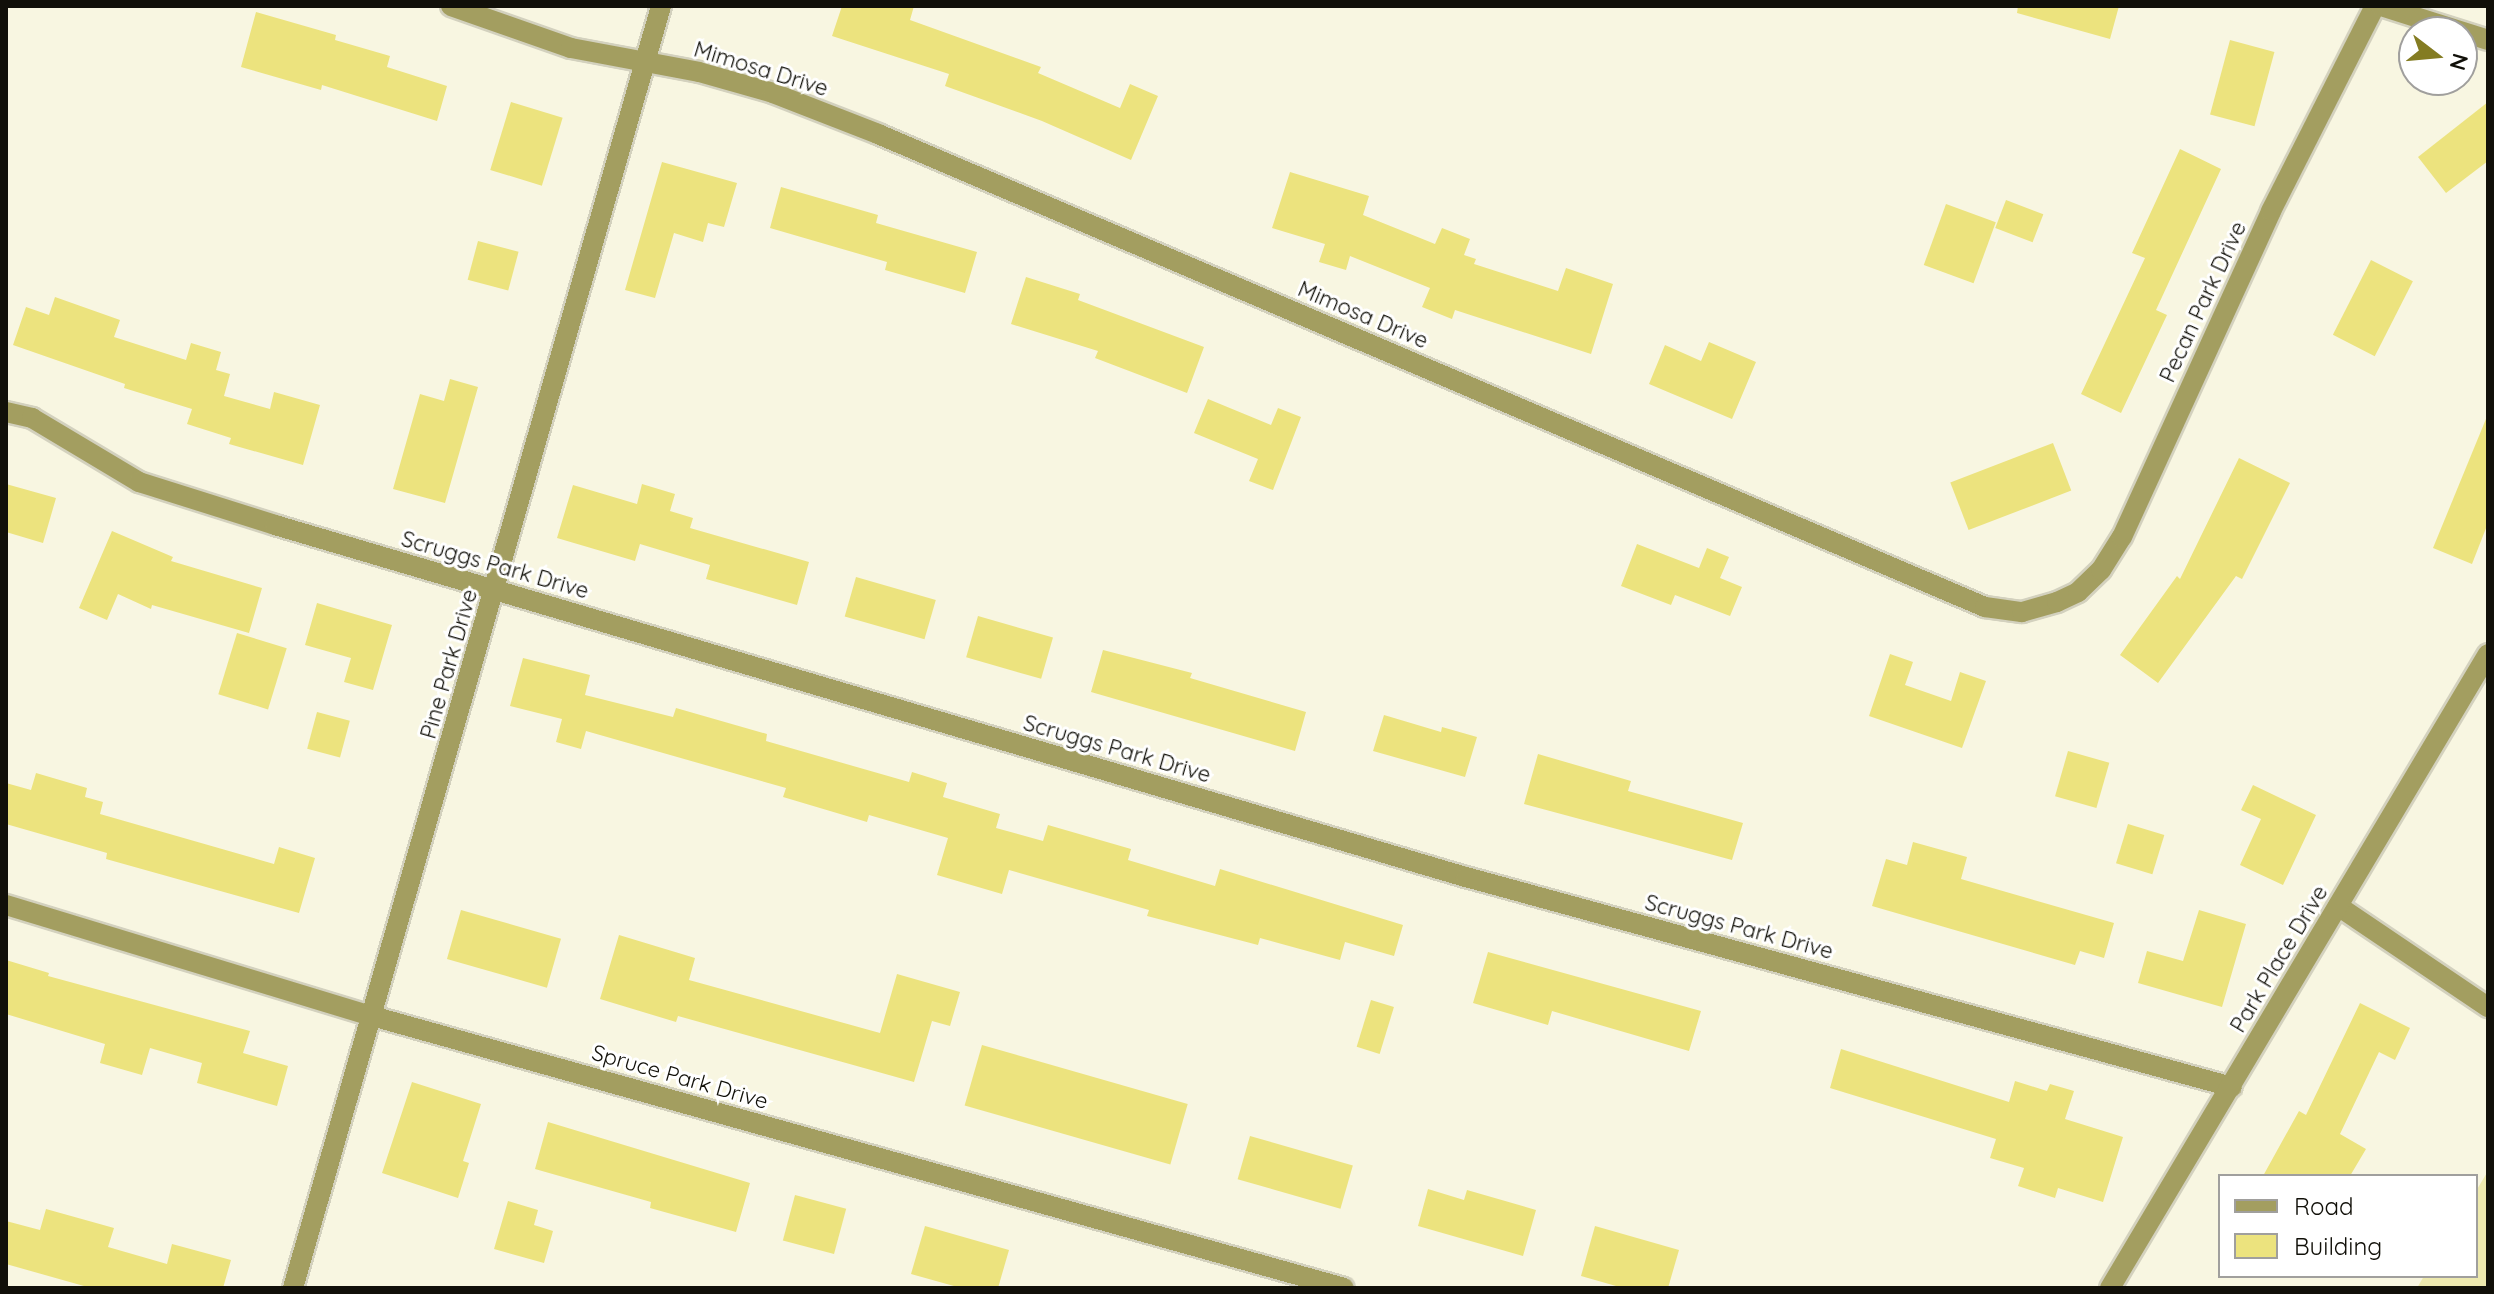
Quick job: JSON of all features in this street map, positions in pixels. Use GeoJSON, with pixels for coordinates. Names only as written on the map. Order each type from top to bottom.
{"type":"FeatureCollection","features":[{"type":"Feature","properties":{"kind":"street","name":"Mimosa Drive"},"geometry":{"type":"LineString","coordinates":[[451,6],[571,48],[699,72],[773,93],[878,134],[1985,607],[2022,612],[2057,602]]}},
{"type":"Feature","properties":{"kind":"street","name":"Pine Park Drive"},"geometry":{"type":"LineString","coordinates":[[293,1288],[496,590],[661,6]]}},
{"type":"Feature","properties":{"kind":"street"},"geometry":{"type":"LineString","coordinates":[[2378,6],[2488,40]]}},
{"type":"Feature","properties":{"kind":"street","name":"Pecan Park Drive"},"geometry":{"type":"LineString","coordinates":[[2057,602],[2078,592],[2101,570],[2122,537],[2271,211],[2378,6]]}},
{"type":"Feature","properties":{"kind":"street","name":"Scruggs Park Drive"},"geometry":{"type":"LineString","coordinates":[[6,412],[32,418],[139,482],[1466,877],[2232,1087]]}},
{"type":"Feature","properties":{"kind":"street","name":"Park Place Drive"},"geometry":{"type":"LineString","coordinates":[[2110,1288],[2488,654]]}},
{"type":"Feature","properties":{"kind":"street","name":"Spruce Park Drive"},"geometry":{"type":"LineString","coordinates":[[6,905],[372,1016],[1344,1288]]}},
{"type":"Feature","properties":{"kind":"street"},"geometry":{"type":"LineString","coordinates":[[2338,906],[2488,1007]]}},
{"type":"Feature","properties":{"kind":"shaded area"},"geometry":{"type":"Polygon","coordinates":[[[2488,1171],[2488,1288],[2417,1288],[2423,1278],[2478,1278],[2478,1188],[2488,1171]]]}},
{"type":"Feature","properties":{"kind":"building"},"geometry":{"type":"Polygon","coordinates":[[[842,6],[914,6],[910,20],[1041,67],[1038,73],[1120,108],[1130,84],[1158,96],[1131,160],[1042,121],[945,86],[949,74],[832,36],[842,6]]]}},
{"type":"Feature","properties":{"kind":"building"},"geometry":{"type":"Polygon","coordinates":[[[2018,6],[2119,6],[2110,39],[2017,13],[2018,6]]]}},
{"type":"Feature","properties":{"kind":"building"},"geometry":{"type":"Polygon","coordinates":[[[256,12],[336,35],[335,40],[390,56],[387,67],[447,86],[437,121],[322,85],[321,90],[241,67],[256,12]]]}},
{"type":"Feature","properties":{"kind":"building"},"geometry":{"type":"Polygon","coordinates":[[[2230,40],[2274,52],[2255,126],[2210,114],[2230,40]]]}},
{"type":"Feature","properties":{"kind":"building"},"geometry":{"type":"Polygon","coordinates":[[[511,102],[563,118],[542,186],[490,170],[511,102]]]}},
{"type":"Feature","properties":{"kind":"building"},"geometry":{"type":"Polygon","coordinates":[[[2488,102],[2488,161],[2446,193],[2418,157],[2488,102]]]}},
{"type":"Feature","properties":{"kind":"building"},"geometry":{"type":"Polygon","coordinates":[[[2180,149],[2221,169],[2156,310],[2167,315],[2121,413],[2081,394],[2145,258],[2132,253],[2180,149]]]}},
{"type":"Feature","properties":{"kind":"building"},"geometry":{"type":"Polygon","coordinates":[[[662,162],[737,183],[724,227],[708,223],[703,242],[674,233],[655,298],[625,290],[662,162]]]}},
{"type":"Feature","properties":{"kind":"building"},"geometry":{"type":"Polygon","coordinates":[[[1290,172],[1369,196],[1363,215],[1435,244],[1442,228],[1470,239],[1464,255],[1476,259],[1474,264],[1558,291],[1566,268],[1613,284],[1591,354],[1455,310],[1452,319],[1422,307],[1430,288],[1350,256],[1346,270],[1319,262],[1325,244],[1272,228],[1290,172]]]}},
{"type":"Feature","properties":{"kind":"building"},"geometry":{"type":"Polygon","coordinates":[[[781,187],[878,215],[876,223],[977,252],[965,293],[885,270],[887,262],[770,228],[781,187]]]}},
{"type":"Feature","properties":{"kind":"building"},"geometry":{"type":"Polygon","coordinates":[[[2006,200],[2043,214],[2033,242],[1995,228],[2006,200]]]}},
{"type":"Feature","properties":{"kind":"building"},"geometry":{"type":"Polygon","coordinates":[[[1946,204],[1996,222],[1974,283],[1924,265],[1946,204]]]}},
{"type":"Feature","properties":{"kind":"building"},"geometry":{"type":"Polygon","coordinates":[[[478,241],[519,252],[508,291],[468,280],[478,241]]]}},
{"type":"Feature","properties":{"kind":"building"},"geometry":{"type":"Polygon","coordinates":[[[2371,260],[2413,281],[2375,356],[2333,335],[2371,260]]]}},
{"type":"Feature","properties":{"kind":"building"},"geometry":{"type":"Polygon","coordinates":[[[1026,277],[1080,294],[1078,300],[1204,347],[1187,393],[1095,358],[1098,351],[1011,324],[1026,277]]]}},
{"type":"Feature","properties":{"kind":"building"},"geometry":{"type":"Polygon","coordinates":[[[55,297],[120,320],[114,337],[186,360],[191,343],[221,352],[216,370],[230,374],[224,396],[270,409],[274,392],[320,405],[303,465],[229,444],[231,438],[187,424],[192,409],[124,388],[125,384],[13,345],[26,307],[49,315],[55,297]]]}},
{"type":"Feature","properties":{"kind":"building"},"geometry":{"type":"Polygon","coordinates":[[[1709,342],[1756,362],[1732,419],[1649,384],[1665,345],[1701,361],[1709,342]]]}},
{"type":"Feature","properties":{"kind":"building"},"geometry":{"type":"Polygon","coordinates":[[[450,379],[478,387],[445,503],[393,489],[420,394],[444,401],[450,379]]]}},
{"type":"Feature","properties":{"kind":"building"},"geometry":{"type":"Polygon","coordinates":[[[1208,399],[1271,425],[1278,408],[1301,417],[1273,490],[1249,481],[1258,459],[1194,433],[1208,399]]]}},
{"type":"Feature","properties":{"kind":"building"},"geometry":{"type":"Polygon","coordinates":[[[2488,414],[2488,523],[2472,564],[2433,548],[2488,414]]]}},
{"type":"Feature","properties":{"kind":"building"},"geometry":{"type":"Polygon","coordinates":[[[2053,443],[2071,491],[1969,530],[1950,482],[2053,443]]]}},
{"type":"Feature","properties":{"kind":"building"},"geometry":{"type":"Polygon","coordinates":[[[2239,458],[2290,483],[2242,579],[2236,576],[2158,683],[2120,655],[2177,576],[2180,579],[2239,458]]]}},
{"type":"Feature","properties":{"kind":"building"},"geometry":{"type":"Polygon","coordinates":[[[6,484],[56,498],[43,543],[6,532],[6,484]]]}},
{"type":"Feature","properties":{"kind":"building"},"geometry":{"type":"Polygon","coordinates":[[[642,484],[675,494],[670,511],[693,518],[690,528],[809,562],[797,605],[706,579],[710,565],[640,544],[635,561],[557,538],[573,485],[637,504],[642,484]]]}},
{"type":"Feature","properties":{"kind":"building"},"geometry":{"type":"Polygon","coordinates":[[[112,531],[173,557],[171,561],[262,588],[249,633],[152,605],[151,609],[118,594],[107,620],[79,608],[112,531]]]}},
{"type":"Feature","properties":{"kind":"building"},"geometry":{"type":"Polygon","coordinates":[[[1637,544],[1699,568],[1707,548],[1729,557],[1720,578],[1742,587],[1730,616],[1675,595],[1671,605],[1621,586],[1637,544]]]}},
{"type":"Feature","properties":{"kind":"building"},"geometry":{"type":"Polygon","coordinates":[[[856,577],[936,600],[924,639],[845,616],[856,577]]]}},
{"type":"Feature","properties":{"kind":"building"},"geometry":{"type":"Polygon","coordinates":[[[317,603],[392,625],[373,690],[344,682],[351,658],[305,645],[317,603]]]}},
{"type":"Feature","properties":{"kind":"building"},"geometry":{"type":"Polygon","coordinates":[[[978,616],[1053,637],[1041,679],[966,657],[978,616]]]}},
{"type":"Feature","properties":{"kind":"building"},"geometry":{"type":"Polygon","coordinates":[[[237,633],[287,648],[268,709],[218,694],[237,633]]]}},
{"type":"Feature","properties":{"kind":"building"},"geometry":{"type":"Polygon","coordinates":[[[1103,650],[1192,673],[1190,678],[1306,712],[1295,751],[1091,692],[1103,650]]]}},
{"type":"Feature","properties":{"kind":"building"},"geometry":{"type":"Polygon","coordinates":[[[1890,654],[1913,662],[1905,685],[1951,701],[1960,672],[1986,681],[1962,748],[1869,716],[1890,654]]]}},
{"type":"Feature","properties":{"kind":"building"},"geometry":{"type":"Polygon","coordinates":[[[523,658],[590,675],[585,695],[673,717],[676,708],[767,734],[766,741],[909,782],[912,772],[947,783],[943,797],[1000,814],[996,828],[1043,841],[1048,825],[1131,849],[1128,860],[1215,886],[1220,869],[1403,925],[1394,956],[1345,942],[1340,960],[1260,938],[1258,945],[1147,916],[1149,910],[1009,870],[1002,894],[937,875],[948,838],[869,815],[867,822],[783,797],[786,788],[586,731],[581,749],[556,742],[562,719],[510,706],[523,658]]]}},
{"type":"Feature","properties":{"kind":"building"},"geometry":{"type":"Polygon","coordinates":[[[317,712],[350,721],[340,758],[307,749],[317,712]]]}},
{"type":"Feature","properties":{"kind":"building"},"geometry":{"type":"Polygon","coordinates":[[[1384,715],[1441,732],[1442,727],[1477,737],[1465,777],[1373,751],[1384,715]]]}},
{"type":"Feature","properties":{"kind":"building"},"geometry":{"type":"Polygon","coordinates":[[[2068,751],[2109,763],[2096,808],[2055,796],[2068,751]]]}},
{"type":"Feature","properties":{"kind":"building"},"geometry":{"type":"Polygon","coordinates":[[[1538,754],[1631,781],[1628,791],[1743,823],[1732,860],[1524,804],[1538,754]]]}},
{"type":"Feature","properties":{"kind":"building"},"geometry":{"type":"Polygon","coordinates":[[[36,773],[87,788],[85,797],[103,802],[100,814],[274,864],[279,847],[315,858],[299,913],[106,859],[107,853],[6,824],[6,783],[31,790],[36,773]]]}},
{"type":"Feature","properties":{"kind":"building"},"geometry":{"type":"Polygon","coordinates":[[[2253,785],[2316,815],[2283,885],[2240,865],[2261,819],[2241,810],[2253,785]]]}},
{"type":"Feature","properties":{"kind":"building"},"geometry":{"type":"Polygon","coordinates":[[[2128,824],[2164,835],[2152,874],[2116,863],[2128,824]]]}},
{"type":"Feature","properties":{"kind":"building"},"geometry":{"type":"Polygon","coordinates":[[[1913,842],[1967,857],[1961,879],[2114,923],[2104,958],[2080,951],[2075,965],[1872,906],[1886,859],[1907,865],[1913,842]]]}},
{"type":"Feature","properties":{"kind":"building"},"geometry":{"type":"Polygon","coordinates":[[[461,910],[561,939],[547,988],[447,959],[461,910]]]}},
{"type":"Feature","properties":{"kind":"building"},"geometry":{"type":"Polygon","coordinates":[[[2199,910],[2246,924],[2222,1007],[2138,983],[2147,951],[2183,961],[2199,910]]]}},
{"type":"Feature","properties":{"kind":"building"},"geometry":{"type":"Polygon","coordinates":[[[619,935],[695,958],[689,980],[880,1033],[897,974],[960,992],[950,1026],[932,1021],[914,1082],[678,1016],[676,1022],[600,999],[619,935]]]}},
{"type":"Feature","properties":{"kind":"building"},"geometry":{"type":"Polygon","coordinates":[[[1488,952],[1701,1011],[1689,1051],[1552,1011],[1548,1025],[1473,1003],[1488,952]]]}},
{"type":"Feature","properties":{"kind":"building"},"geometry":{"type":"Polygon","coordinates":[[[6,960],[49,973],[48,976],[250,1031],[243,1053],[288,1066],[277,1106],[197,1083],[202,1063],[150,1048],[142,1075],[100,1063],[105,1044],[6,1014],[6,960]]]}},
{"type":"Feature","properties":{"kind":"building"},"geometry":{"type":"Polygon","coordinates":[[[1371,1000],[1394,1007],[1380,1054],[1357,1047],[1371,1000]]]}},
{"type":"Feature","properties":{"kind":"building"},"geometry":{"type":"Polygon","coordinates":[[[2360,1003],[2410,1028],[2395,1060],[2379,1052],[2340,1134],[2366,1149],[2351,1174],[2264,1174],[2299,1111],[2306,1115],[2360,1003]]]}},
{"type":"Feature","properties":{"kind":"building"},"geometry":{"type":"Polygon","coordinates":[[[982,1045],[1188,1104],[1170,1165],[965,1106],[982,1045]]]}},
{"type":"Feature","properties":{"kind":"building"},"geometry":{"type":"Polygon","coordinates":[[[1841,1049],[2009,1102],[2015,1081],[2047,1091],[2050,1084],[2074,1091],[2065,1119],[2123,1137],[2103,1202],[2058,1188],[2055,1198],[2018,1186],[2024,1168],[1990,1158],[1996,1139],[1830,1088],[1841,1049]]]}},
{"type":"Feature","properties":{"kind":"building"},"geometry":{"type":"Polygon","coordinates":[[[412,1082],[481,1104],[463,1161],[469,1163],[458,1198],[382,1173],[412,1082]]]}},
{"type":"Feature","properties":{"kind":"building"},"geometry":{"type":"Polygon","coordinates":[[[548,1122],[750,1183],[736,1232],[650,1208],[651,1202],[535,1169],[548,1122]]]}},
{"type":"Feature","properties":{"kind":"building"},"geometry":{"type":"Polygon","coordinates":[[[1250,1136],[1353,1165],[1340,1209],[1238,1179],[1250,1136]]]}},
{"type":"Feature","properties":{"kind":"building"},"geometry":{"type":"Polygon","coordinates":[[[1428,1189],[1464,1200],[1467,1190],[1536,1210],[1523,1256],[1418,1226],[1428,1189]]]}},
{"type":"Feature","properties":{"kind":"building"},"geometry":{"type":"Polygon","coordinates":[[[795,1195],[846,1209],[834,1254],[783,1240],[795,1195]]]}},
{"type":"Feature","properties":{"kind":"building"},"geometry":{"type":"Polygon","coordinates":[[[508,1201],[538,1210],[534,1225],[553,1231],[544,1263],[494,1249],[508,1201]]]}},
{"type":"Feature","properties":{"kind":"building"},"geometry":{"type":"Polygon","coordinates":[[[46,1209],[114,1228],[108,1247],[167,1264],[172,1244],[231,1260],[223,1288],[91,1288],[6,1264],[6,1221],[40,1230],[46,1209]]]}},
{"type":"Feature","properties":{"kind":"building"},"geometry":{"type":"Polygon","coordinates":[[[925,1226],[1009,1250],[998,1288],[961,1288],[911,1274],[925,1226]]]}},
{"type":"Feature","properties":{"kind":"building"},"geometry":{"type":"Polygon","coordinates":[[[1595,1226],[1679,1250],[1668,1288],[1623,1288],[1581,1276],[1595,1226]]]}}]}
